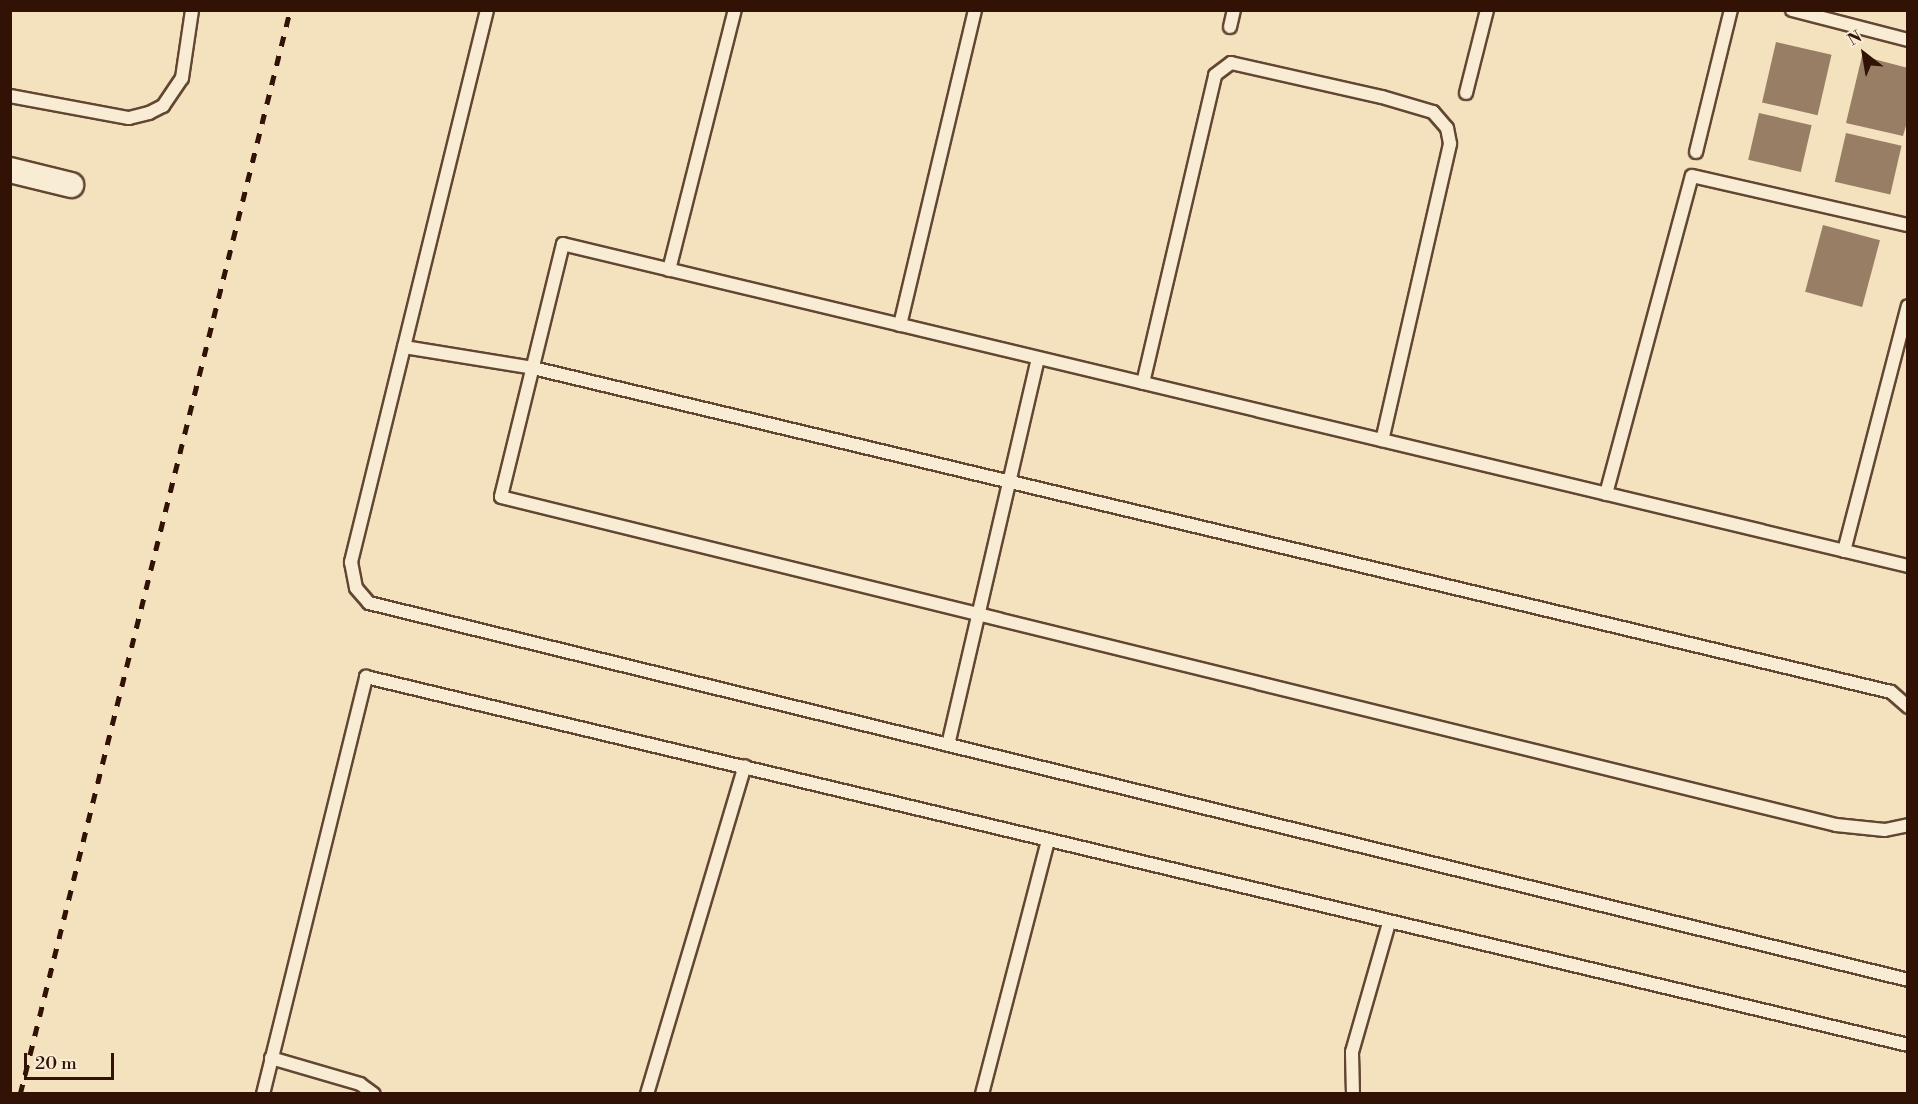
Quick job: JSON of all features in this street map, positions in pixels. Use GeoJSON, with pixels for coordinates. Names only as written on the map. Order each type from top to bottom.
{"type":"FeatureCollection","features":[{"type":"Feature","properties":{"kind":"street"},"geometry":{"type":"LineString","coordinates":[[10,170],[71,185]]}},
{"type":"Feature","properties":{"kind":"lane"},"geometry":{"type":"LineString","coordinates":[[10,96],[129,118],[149,113],[163,106],[182,78],[192,10]]}},
{"type":"Feature","properties":{"kind":"lane"},"geometry":{"type":"LineString","coordinates":[[487,10],[351,562],[356,588],[369,603],[1908,980]]}},
{"type":"Feature","properties":{"kind":"lane"},"geometry":{"type":"LineString","coordinates":[[669,270],[735,10]]}},
{"type":"Feature","properties":{"kind":"lane"},"geometry":{"type":"LineString","coordinates":[[900,325],[975,10]]}},
{"type":"Feature","properties":{"kind":"lane"},"geometry":{"type":"LineString","coordinates":[[1230,27],[1234,10]]}},
{"type":"Feature","properties":{"kind":"lane"},"geometry":{"type":"LineString","coordinates":[[1466,93],[1487,10]]}},
{"type":"Feature","properties":{"kind":"lane"},"geometry":{"type":"LineString","coordinates":[[1696,152],[1731,10]]}},
{"type":"Feature","properties":{"kind":"lane"},"geometry":{"type":"LineString","coordinates":[[1791,10],[1908,40]]}},
{"type":"Feature","properties":{"kind":"lane"},"geometry":{"type":"LineString","coordinates":[[1143,383],[1215,75],[1231,63],[1382,97],[1433,112],[1447,128],[1450,144],[1382,440]]}},
{"type":"Feature","properties":{"kind":"lane"},"geometry":{"type":"LineString","coordinates":[[1606,494],[1692,176],[1908,225]]}},
{"type":"Feature","properties":{"kind":"lane"},"geometry":{"type":"LineString","coordinates":[[1908,566],[563,244],[501,497],[1836,825],[1885,830],[1908,825]]}},
{"type":"Feature","properties":{"kind":"lane"},"geometry":{"type":"LineString","coordinates":[[1844,550],[1908,306]]}},
{"type":"Feature","properties":{"kind":"lane"},"geometry":{"type":"LineString","coordinates":[[404,347],[533,368],[1891,692],[1908,707]]}},
{"type":"Feature","properties":{"kind":"lane"},"geometry":{"type":"LineString","coordinates":[[948,745],[1038,358]]}},
{"type":"Feature","properties":{"kind":"lane"},"geometry":{"type":"LineString","coordinates":[[263,1094],[366,677],[745,766],[1389,923],[1908,1045]]}},
{"type":"Feature","properties":{"kind":"lane"},"geometry":{"type":"LineString","coordinates":[[647,1094],[745,766]]}},
{"type":"Feature","properties":{"kind":"lane"},"geometry":{"type":"LineString","coordinates":[[982,1094],[1048,841]]}},
{"type":"Feature","properties":{"kind":"lane"},"geometry":{"type":"LineString","coordinates":[[1353,1094],[1352,1052],[1389,923]]}},
{"type":"Feature","properties":{"kind":"lane"},"geometry":{"type":"LineString","coordinates":[[272,1058],[360,1084],[374,1094]]}},
{"type":"Feature","properties":{"kind":"building"},"geometry":{"type":"Polygon","coordinates":[[[1776,42],[1832,55],[1818,115],[1762,102],[1776,42]]]}},
{"type":"Feature","properties":{"kind":"building"},"geometry":{"type":"Polygon","coordinates":[[[1862,56],[1908,68],[1908,119],[1903,136],[1846,123],[1862,56]]]}},
{"type":"Feature","properties":{"kind":"building"},"geometry":{"type":"Polygon","coordinates":[[[1759,113],[1812,125],[1801,172],[1748,160],[1759,113]]]}},
{"type":"Feature","properties":{"kind":"building"},"geometry":{"type":"Polygon","coordinates":[[[1846,133],[1902,146],[1890,195],[1835,182],[1846,133]]]}},
{"type":"Feature","properties":{"kind":"building"},"geometry":{"type":"Polygon","coordinates":[[[1823,225],[1880,240],[1862,307],[1805,292],[1823,225]]]}},
{"type":"Feature","properties":{"kind":"railway"},"geometry":{"type":"LineString","coordinates":[[20,1094],[290,10]]}}]}
